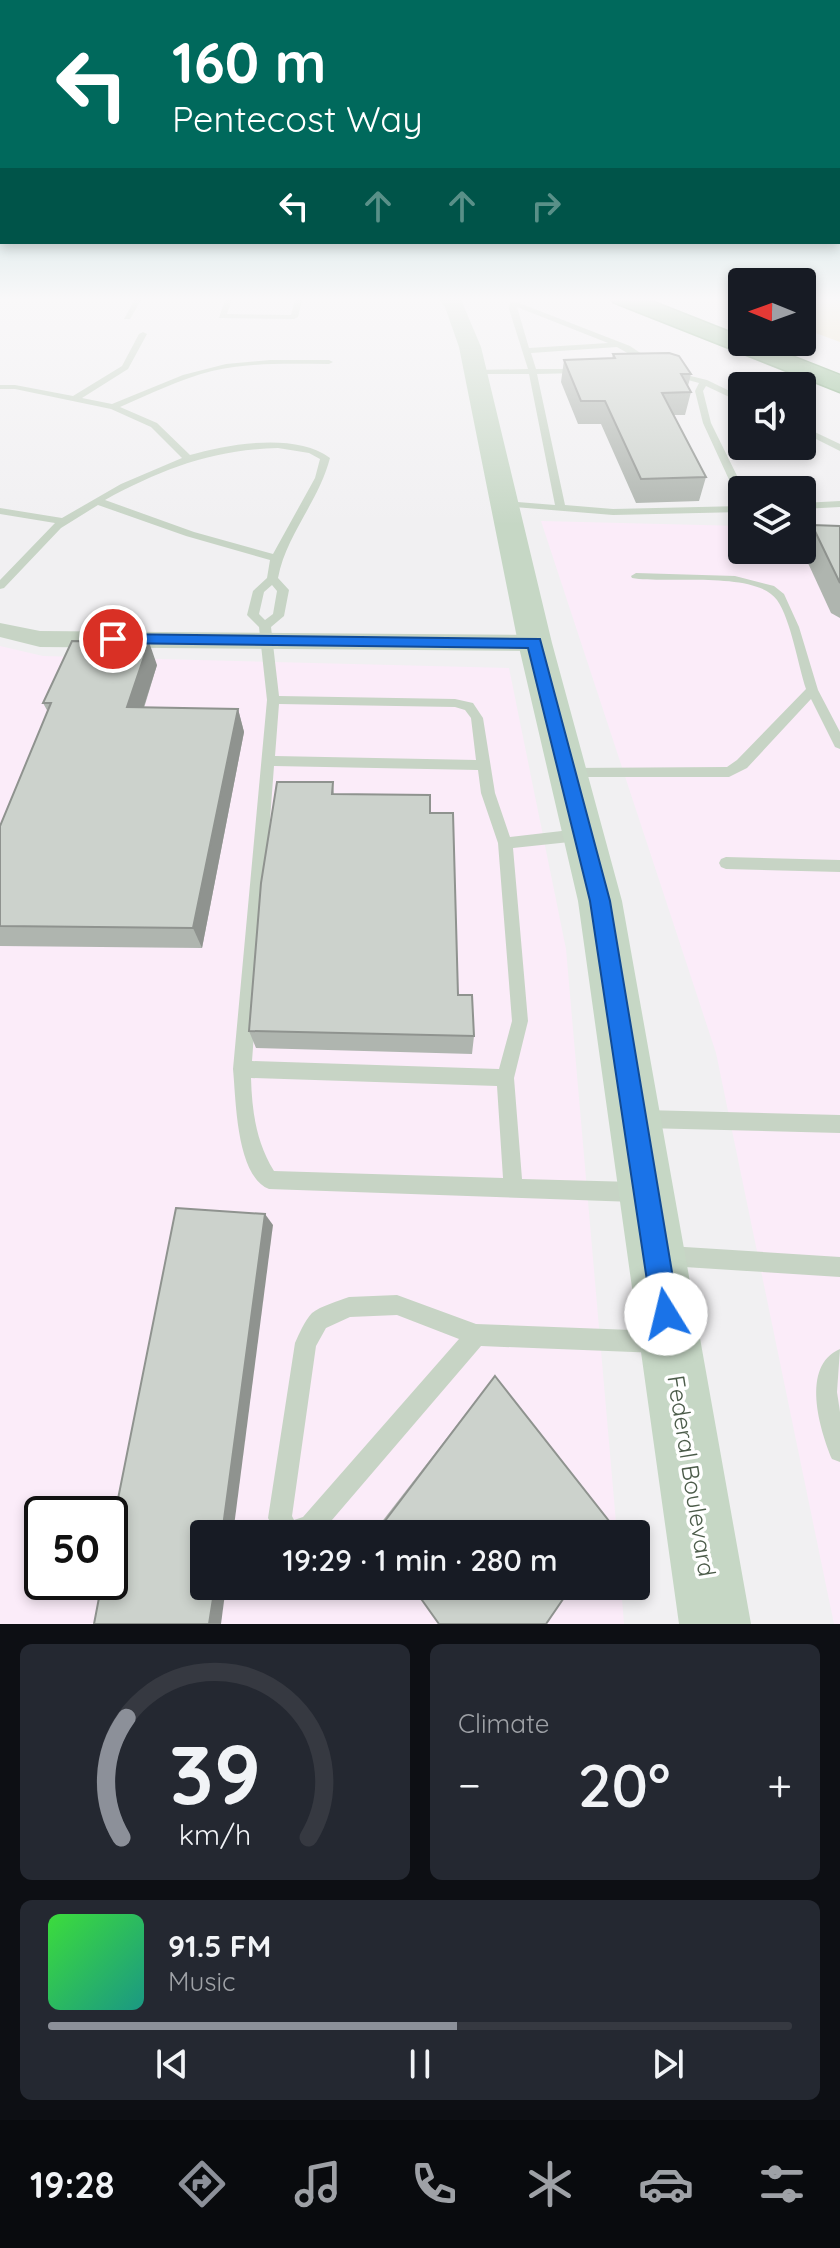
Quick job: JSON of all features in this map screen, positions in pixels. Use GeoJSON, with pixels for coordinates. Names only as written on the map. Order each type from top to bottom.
{"type":"FeatureCollection","features":[{"type":"Feature","properties":{"kind":"highway"},"geometry":{"type":"LineString","coordinates":[[816,373],[840,384]]}},
{"type":"Feature","properties":{"kind":"main road","name":"Federal Boulevard"},"geometry":{"type":"LineString","coordinates":[[476,373],[535,643],[600,901],[715,1624]]}},
{"type":"Feature","properties":{"kind":"street"},"geometry":{"type":"LineString","coordinates":[[0,630],[40,639],[265,633],[535,643]]}},
{"type":"Feature","properties":{"kind":"lane"},"geometry":{"type":"LineString","coordinates":[[75,399],[116,373]]}},
{"type":"Feature","properties":{"kind":"lane"},"geometry":{"type":"LineString","coordinates":[[113,407],[200,373]]}},
{"type":"Feature","properties":{"kind":"lane"},"geometry":{"type":"LineString","coordinates":[[521,373],[537,373]]}},
{"type":"Feature","properties":{"kind":"lane"},"geometry":{"type":"LineString","coordinates":[[533,373],[560,506]]}},
{"type":"Feature","properties":{"kind":"lane"},"geometry":{"type":"LineString","coordinates":[[674,373],[728,393]]}},
{"type":"Feature","properties":{"kind":"lane"},"geometry":{"type":"LineString","coordinates":[[704,382],[699,391],[707,423],[732,476]]}},
{"type":"Feature","properties":{"kind":"lane"},"geometry":{"type":"LineString","coordinates":[[0,387],[15,387],[113,407],[154,425],[188,458]]}},
{"type":"Feature","properties":{"kind":"lane"},"geometry":{"type":"LineString","coordinates":[[816,436],[840,448]]}},
{"type":"Feature","properties":{"kind":"lane"},"geometry":{"type":"LineString","coordinates":[[0,586],[63,521],[188,458],[257,446],[295,445],[315,450],[325,458],[320,478],[276,558],[272,579],[259,591],[253,615],[265,633],[273,700],[242,1069],[248,1145],[269,1180],[647,1192]]}},
{"type":"Feature","properties":{"kind":"lane"},"geometry":{"type":"LineString","coordinates":[[100,502],[190,534],[276,558]]}},
{"type":"Feature","properties":{"kind":"lane"},"geometry":{"type":"LineString","coordinates":[[505,504],[613,512],[728,509]]}},
{"type":"Feature","properties":{"kind":"lane"},"geometry":{"type":"LineString","coordinates":[[816,505],[840,504]]}},
{"type":"Feature","properties":{"kind":"lane"},"geometry":{"type":"LineString","coordinates":[[0,511],[63,521]]}},
{"type":"Feature","properties":{"kind":"lane"},"geometry":{"type":"LineString","coordinates":[[636,576],[744,580],[770,586],[782,598],[812,690],[840,744]]}},
{"type":"Feature","properties":{"kind":"lane"},"geometry":{"type":"LineString","coordinates":[[265,633],[278,616],[283,590],[272,579]]}},
{"type":"Feature","properties":{"kind":"lane"},"geometry":{"type":"LineString","coordinates":[[568,773],[729,772],[742,764],[812,690]]}},
{"type":"Feature","properties":{"kind":"lane"},"geometry":{"type":"LineString","coordinates":[[273,700],[455,703],[469,706],[477,718],[488,793],[505,843],[520,1021],[505,1078],[513,1188]]}},
{"type":"Feature","properties":{"kind":"lane"},"geometry":{"type":"LineString","coordinates":[[268,761],[484,765]]}},
{"type":"Feature","properties":{"kind":"lane"},"geometry":{"type":"LineString","coordinates":[[505,843],[583,834]]}},
{"type":"Feature","properties":{"kind":"lane"},"geometry":{"type":"LineString","coordinates":[[726,863],[840,866]]}},
{"type":"Feature","properties":{"kind":"lane"},"geometry":{"type":"LineString","coordinates":[[242,1069],[505,1078]]}},
{"type":"Feature","properties":{"kind":"lane"},"geometry":{"type":"LineString","coordinates":[[635,1119],[840,1124]]}},
{"type":"Feature","properties":{"kind":"lane"},"geometry":{"type":"LineString","coordinates":[[656,1255],[840,1267]]}},
{"type":"Feature","properties":{"kind":"lane"},"geometry":{"type":"LineString","coordinates":[[476,1335],[310,1527],[289,1533],[280,1518],[306,1343],[319,1321],[349,1307],[397,1305],[476,1335],[670,1343]]}},
{"type":"Feature","properties":{"kind":"lane"},"geometry":{"type":"LineString","coordinates":[[840,1360],[828,1372],[825,1396],[840,1451]]}},
{"type":"Feature","properties":{"kind":"shaded area"},"geometry":{"type":"Polygon","coordinates":[[[541,521],[728,526],[728,564],[816,564],[816,527],[840,528],[840,1624],[834,1624],[716,1053],[541,521]]]}},
{"type":"Feature","properties":{"kind":"shaded area"},"geometry":{"type":"Polygon","coordinates":[[[0,646],[43,656],[509,668],[566,949],[616,1520],[190,1520],[190,1600],[622,1600],[624,1624],[0,1624],[0,646]]]}},
{"type":"Feature","properties":{"kind":"building"},"geometry":{"type":"Polygon","coordinates":[[[569,373],[690,373],[681,374],[691,392],[662,393],[706,477],[641,479],[605,401],[581,401],[569,373]]]}},
{"type":"Feature","properties":{"kind":"building"},"geometry":{"type":"Polygon","coordinates":[[[816,525],[840,526],[840,583],[816,533],[816,525]]]}},
{"type":"Feature","properties":{"kind":"building"},"geometry":{"type":"Polygon","coordinates":[[[72,641],[149,642],[127,707],[238,709],[193,928],[0,926],[0,826],[51,703],[43,703],[72,641]]]}},
{"type":"Feature","properties":{"kind":"building"},"geometry":{"type":"Polygon","coordinates":[[[277,782],[333,782],[332,794],[430,795],[430,813],[453,813],[458,995],[472,995],[474,1036],[249,1031],[261,883],[277,782]]]}},
{"type":"Feature","properties":{"kind":"building"},"geometry":{"type":"Polygon","coordinates":[[[176,1208],[265,1214],[224,1520],[190,1520],[190,1600],[213,1600],[209,1624],[94,1624],[99,1600],[128,1600],[128,1496],[119,1496],[176,1208]]]}},
{"type":"Feature","properties":{"kind":"building"},"geometry":{"type":"Polygon","coordinates":[[[495,1376],[608,1520],[386,1520],[495,1376]]]}},
{"type":"Feature","properties":{"kind":"building"},"geometry":{"type":"Polygon","coordinates":[[[422,1600],[562,1600],[546,1624],[439,1624],[422,1600]]]}},
{"type":"Feature","properties":{"kind":"route"},"geometry":{"type":"LineString","coordinates":[[113,639],[535,643],[600,901],[666,1314]]}}]}
